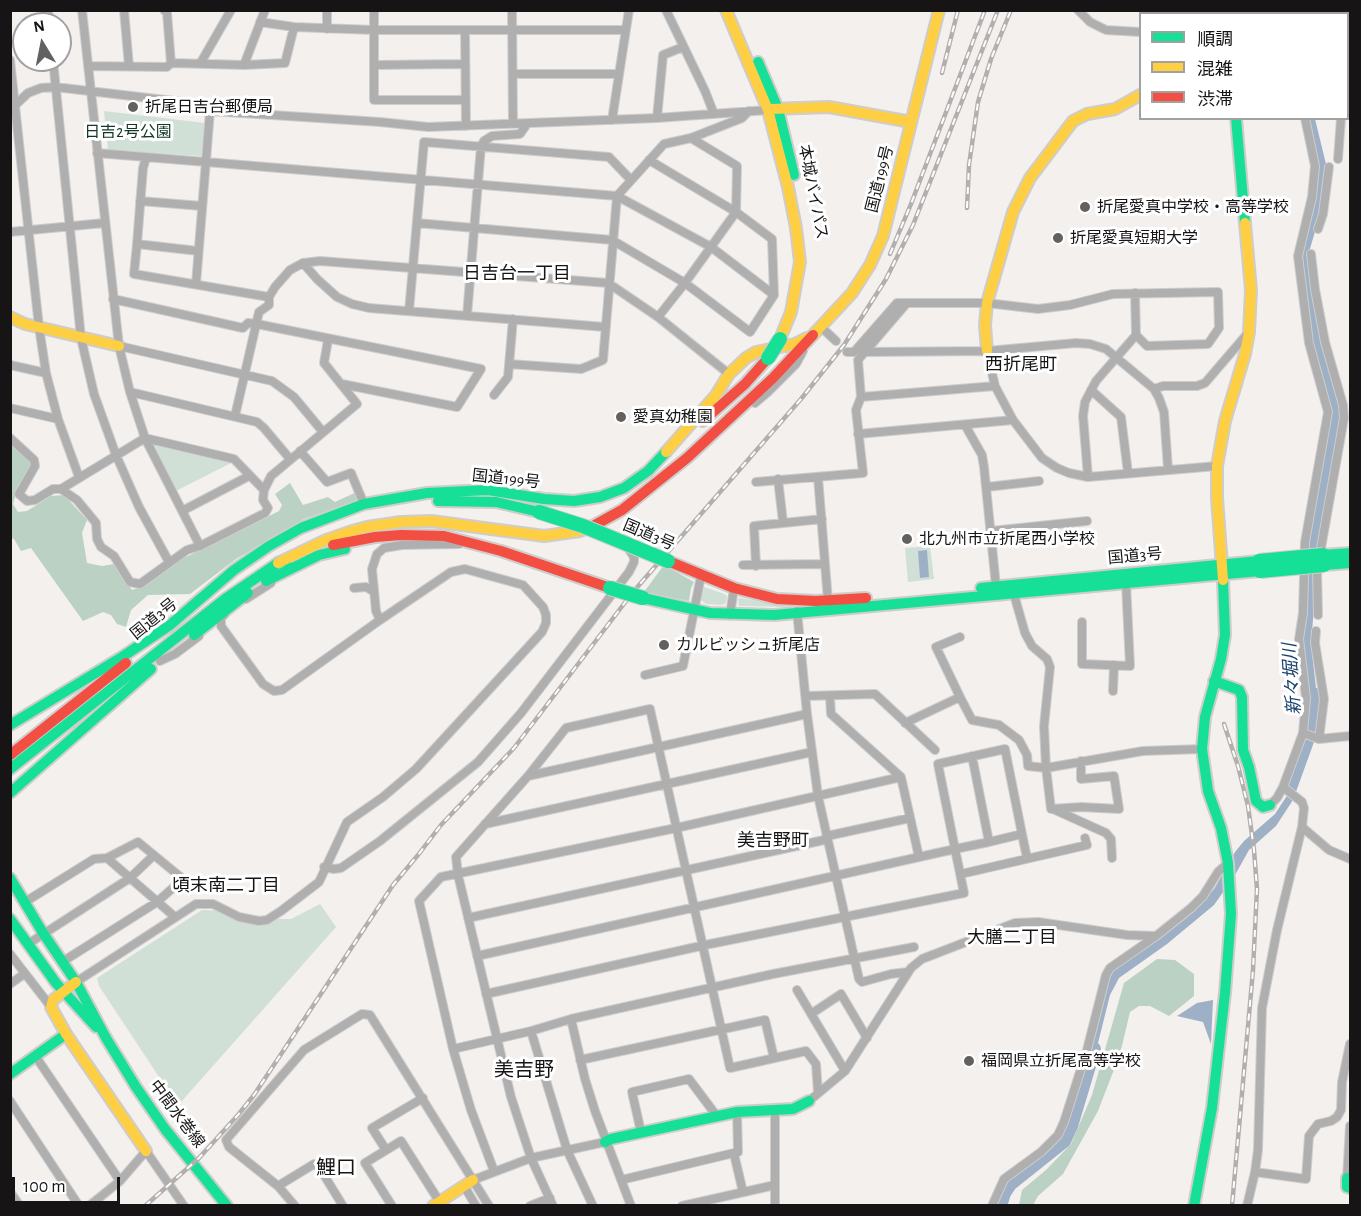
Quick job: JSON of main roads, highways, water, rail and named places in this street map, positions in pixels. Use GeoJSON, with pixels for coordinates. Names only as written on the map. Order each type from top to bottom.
{"type":"FeatureCollection","features":[{"type":"Feature","properties":{"kind":"main road","name":"本城バイパス"},"geometry":{"type":"LineString","coordinates":[[726,10],[773,109]]}},
{"type":"Feature","properties":{"kind":"main road","name":"本城バイパス"},"geometry":{"type":"LineString","coordinates":[[648,471],[745,384],[772,355],[785,338],[791,312],[800,262],[796,228],[773,109],[736,10]]}},
{"type":"Feature","properties":{"kind":"main road","name":"国道199号"},"geometry":{"type":"LineString","coordinates":[[278,563],[326,540],[367,526],[386,523],[431,520],[531,535],[568,534],[602,522],[663,479],[773,378],[862,279],[883,236],[939,10]]}},
{"type":"Feature","properties":{"kind":"main road"},"geometry":{"type":"LineString","coordinates":[[987,351],[985,326],[987,303],[1013,212],[1030,178],[1064,131],[1078,118],[1115,109],[1139,96]]}},
{"type":"Feature","properties":{"kind":"main road"},"geometry":{"type":"LineString","coordinates":[[773,109],[829,107],[911,122]]}},
{"type":"Feature","properties":{"kind":"main road"},"geometry":{"type":"LineString","coordinates":[[1194,1206],[1212,1108],[1231,914],[1228,863],[1221,828],[1208,791],[1202,749],[1205,717],[1221,659],[1225,635],[1217,466],[1249,332],[1251,290],[1236,120]]}},
{"type":"Feature","properties":{"kind":"main road"},"geometry":{"type":"LineString","coordinates":[[10,317],[25,324],[119,346]]}},
{"type":"Feature","properties":{"kind":"main road","name":"国道199号"},"geometry":{"type":"LineString","coordinates":[[170,625],[234,570],[269,546],[301,528],[364,504],[427,493],[470,490],[504,492],[560,501],[588,500],[612,494],[648,471],[704,410],[729,374],[750,355],[761,351],[772,355],[813,334]]}},
{"type":"Feature","properties":{"kind":"main road","name":"本城バイパス"},"geometry":{"type":"LineString","coordinates":[[602,522],[622,507],[750,391],[772,367],[772,355]]}},
{"type":"Feature","properties":{"kind":"main road","name":"国道3号"},"geometry":{"type":"LineString","coordinates":[[14,759],[170,625],[236,578],[304,534],[372,510],[426,502],[472,500],[496,502],[583,526],[701,576],[734,588],[777,598],[797,607],[828,601],[996,586],[1013,589],[1126,583],[1223,569]]}},
{"type":"Feature","properties":{"kind":"main road"},"geometry":{"type":"LineString","coordinates":[[10,793],[159,661],[271,578],[380,529],[432,527],[531,535]]}},
{"type":"Feature","properties":{"kind":"main road","name":"国道3号"},"geometry":{"type":"LineString","coordinates":[[14,759],[225,599],[278,563],[338,543],[357,540],[401,535],[444,536],[480,545],[643,598],[693,611],[730,615],[1324,560],[1350,553]]}},
{"type":"Feature","properties":{"kind":"main road"},"geometry":{"type":"LineString","coordinates":[[313,558],[368,543],[422,540],[463,544],[542,565]]}},
{"type":"Feature","properties":{"kind":"main road","name":"国道3号"},"geometry":{"type":"LineString","coordinates":[[1324,560],[1350,563]]}},
{"type":"Feature","properties":{"kind":"main road"},"geometry":{"type":"LineString","coordinates":[[10,724],[122,657],[170,625]]}},
{"type":"Feature","properties":{"kind":"main road"},"geometry":{"type":"LineString","coordinates":[[1214,681],[1239,690],[1242,697],[1243,750],[1256,801],[1263,807],[1270,805]]}},
{"type":"Feature","properties":{"kind":"main road","name":"中間水巻線"},"geometry":{"type":"LineString","coordinates":[[10,878],[75,982],[106,1038],[165,1129],[227,1206]]}},
{"type":"Feature","properties":{"kind":"main road","name":"中間水巻線"},"geometry":{"type":"LineString","coordinates":[[10,919],[64,991],[106,1038]]}},
{"type":"Feature","properties":{"kind":"main road"},"geometry":{"type":"LineString","coordinates":[[75,982],[53,1000],[51,1007],[66,1034],[146,1150]]}},
{"type":"Feature","properties":{"kind":"main road"},"geometry":{"type":"LineString","coordinates":[[10,1074],[66,1034]]}},
{"type":"Feature","properties":{"kind":"main road"},"geometry":{"type":"LineString","coordinates":[[606,1142],[716,1115],[793,1109],[813,1097]]}},
{"type":"Feature","properties":{"kind":"main road"},"geometry":{"type":"LineString","coordinates":[[436,1203],[468,1183]]}},
{"type":"Feature","properties":{"kind":"water"},"geometry":{"type":"Polygon","coordinates":[[[1306,120],[1315,120],[1326,164],[1319,218],[1309,252],[1342,412],[1313,572],[1314,607],[1311,644],[1316,688],[1319,688],[1319,719],[1314,742],[1293,800],[1276,826],[1249,850],[1214,905],[1167,944],[1119,978],[1110,995],[1092,1067],[1087,1065],[1109,974],[1194,908],[1214,889],[1235,852],[1275,814],[1288,794],[1287,785],[1307,732],[1309,697],[1303,638],[1308,610],[1306,600],[1307,545],[1330,412],[1312,348],[1300,261],[1317,176],[1306,120]]]}},
{"type":"Feature","properties":{"kind":"water"},"geometry":{"type":"Polygon","coordinates":[[[927,550],[929,577],[920,578],[918,551],[927,550]]]}},
{"type":"Feature","properties":{"kind":"water"},"geometry":{"type":"Polygon","coordinates":[[[1213,1000],[1211,1044],[1203,1022],[1177,1016],[1197,1003],[1213,1000]]]}},
{"type":"Feature","properties":{"kind":"waterway","name":"新々堀川"},"geometry":{"type":"LineString","coordinates":[[1000,1206],[1010,1184],[1064,1141],[1071,1126],[1094,1049]]}},
{"type":"Feature","properties":{"kind":"railway"},"geometry":{"type":"LineString","coordinates":[[942,73],[958,10]]}},
{"type":"Feature","properties":{"kind":"railway"},"geometry":{"type":"LineString","coordinates":[[890,254],[985,10]]}},
{"type":"Feature","properties":{"kind":"railway"},"geometry":{"type":"LineString","coordinates":[[145,1206],[199,1158],[238,1115],[254,1095],[393,885],[441,825],[514,748],[633,592],[801,399],[844,345],[886,279],[913,225],[998,10]]}},
{"type":"Feature","properties":{"kind":"railway"},"geometry":{"type":"LineString","coordinates":[[967,208],[969,165],[978,102],[991,59],[1011,10]]}},
{"type":"Feature","properties":{"kind":"railway"},"geometry":{"type":"LineString","coordinates":[[1224,724],[1248,806],[1257,889],[1253,970],[1232,1206]]}},
{"type":"Feature","properties":{"kind":"place","name":"折尾日吉台郵便局"},"geometry":{"type":"Point","coordinates":[133,107]}},
{"type":"Feature","properties":{"kind":"place","name":"折尾愛真中学校・高等学校"},"geometry":{"type":"Point","coordinates":[1085,207]}},
{"type":"Feature","properties":{"kind":"place","name":"折尾愛真短期大学"},"geometry":{"type":"Point","coordinates":[1058,238]}},
{"type":"Feature","properties":{"kind":"place","name":"愛真幼稚園"},"geometry":{"type":"Point","coordinates":[621,417]}},
{"type":"Feature","properties":{"kind":"place","name":"北九州市立折尾西小学校"},"geometry":{"type":"Point","coordinates":[907,539]}},
{"type":"Feature","properties":{"kind":"place","name":"カルビッシュ折尾店"},"geometry":{"type":"Point","coordinates":[664,645]}},
{"type":"Feature","properties":{"kind":"place","name":"福岡県立折尾高等学校"},"geometry":{"type":"Point","coordinates":[969,1061]}},
{"type":"Feature","properties":{"kind":"district","name":"日吉台一丁目"},"geometry":{"type":"Point","coordinates":[517,274]}},
{"type":"Feature","properties":{"kind":"district","name":"西折尾町"},"geometry":{"type":"Point","coordinates":[1021,365]}},
{"type":"Feature","properties":{"kind":"district","name":"美吉野町"},"geometry":{"type":"Point","coordinates":[773,841]}},
{"type":"Feature","properties":{"kind":"district","name":"頃末南二丁目"},"geometry":{"type":"Point","coordinates":[226,886]}},
{"type":"Feature","properties":{"kind":"district","name":"大膳二丁目"},"geometry":{"type":"Point","coordinates":[1012,938]}},
{"type":"Feature","properties":{"kind":"district","name":"美吉野"},"geometry":{"type":"Point","coordinates":[524,1070]}},
{"type":"Feature","properties":{"kind":"district","name":"鯉口"},"geometry":{"type":"Point","coordinates":[336,1168]}},
{"type":"Feature","properties":{"kind":"park label","name":"日吉2号公園"},"geometry":{"type":"Point","coordinates":[128,132]}}]}
